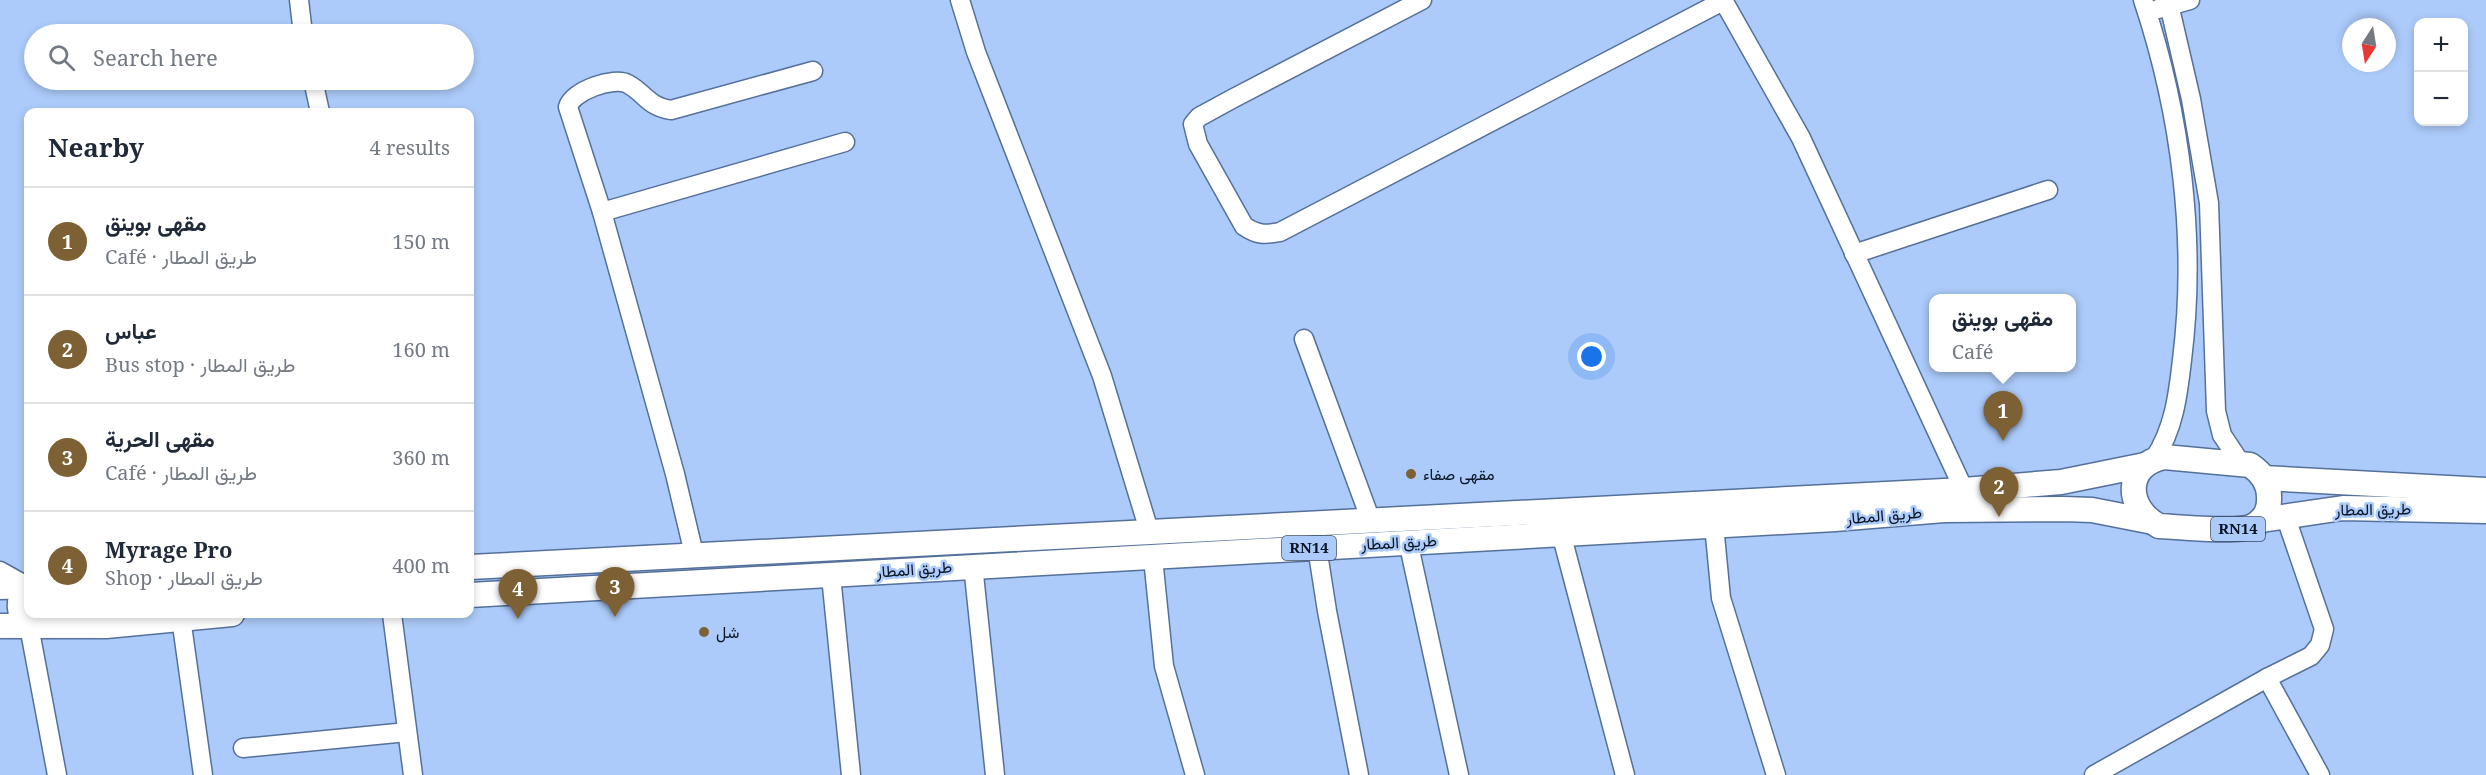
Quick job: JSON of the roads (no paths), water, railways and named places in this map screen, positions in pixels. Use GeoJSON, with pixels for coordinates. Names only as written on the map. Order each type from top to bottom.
{"type":"FeatureCollection","features":[{"type":"Feature","properties":{"kind":"main road","name":"RN14"},"geometry":{"type":"LineString","coordinates":[[2148,520],[2159,526],[2244,529],[2261,520],[2267,512],[2269,500],[2264,478],[2259,471],[2240,462],[2164,457],[2149,462]]}},
{"type":"Feature","properties":{"kind":"main road","name":"طريق المطار"},"geometry":{"type":"LineString","coordinates":[[474,567],[694,554],[1150,534],[1815,495],[1964,490],[2061,482],[2149,462]]}},
{"type":"Feature","properties":{"kind":"main road"},"geometry":{"type":"LineString","coordinates":[[2148,520],[2139,511],[2134,493],[2137,475],[2149,462]]}},
{"type":"Feature","properties":{"kind":"main road","name":"طريق المطار"},"geometry":{"type":"LineString","coordinates":[[2264,478],[2410,496],[2486,511]]}},
{"type":"Feature","properties":{"kind":"main road","name":"طريق المطار"},"geometry":{"type":"LineString","coordinates":[[2261,520],[2410,496],[2486,490]]}},
{"type":"Feature","properties":{"kind":"main road","name":"طريق المطار"},"geometry":{"type":"LineString","coordinates":[[474,595],[831,576],[973,565],[1153,558],[1944,510],[2092,510],[2148,520]]}},
{"type":"Feature","properties":{"kind":"main road"},"geometry":{"type":"LineString","coordinates":[[0,587],[24,586]]}},
{"type":"Feature","properties":{"kind":"main road"},"geometry":{"type":"LineString","coordinates":[[24,593],[19,602],[23,620],[29,626]]}},
{"type":"Feature","properties":{"kind":"main road"},"geometry":{"type":"LineString","coordinates":[[0,626],[106,626],[168,618]]}},
{"type":"Feature","properties":{"kind":"street"},"geometry":{"type":"LineString","coordinates":[[299,0],[302,24]]}},
{"type":"Feature","properties":{"kind":"street"},"geometry":{"type":"LineString","coordinates":[[960,0],[976,52],[1102,376],[1150,534]]}},
{"type":"Feature","properties":{"kind":"street"},"geometry":{"type":"LineString","coordinates":[[1422,0],[1232,99],[1199,117],[1193,124],[1198,144],[1244,226],[1253,233],[1263,235],[1280,232],[1723,0],[1801,138],[1964,490]]}},
{"type":"Feature","properties":{"kind":"street"},"geometry":{"type":"LineString","coordinates":[[2149,462],[2168,434],[2176,406],[2185,327],[2187,254],[2185,201],[2178,149],[2162,67],[2145,6],[2190,0]]}},
{"type":"Feature","properties":{"kind":"street"},"geometry":{"type":"LineString","coordinates":[[2169,3],[2191,99],[2210,203],[2216,411],[2222,435],[2240,462]]}},
{"type":"Feature","properties":{"kind":"street"},"geometry":{"type":"LineString","coordinates":[[694,554],[675,474],[602,212],[568,106],[577,93],[621,81],[628,84],[652,105],[671,110],[813,70]]}},
{"type":"Feature","properties":{"kind":"street"},"geometry":{"type":"LineString","coordinates":[[315,90],[319,108]]}},
{"type":"Feature","properties":{"kind":"street"},"geometry":{"type":"LineString","coordinates":[[602,212],[845,142]]}},
{"type":"Feature","properties":{"kind":"street"},"geometry":{"type":"LineString","coordinates":[[1854,254],[2048,190]]}},
{"type":"Feature","properties":{"kind":"street"},"geometry":{"type":"LineString","coordinates":[[1304,339],[1371,521]]}},
{"type":"Feature","properties":{"kind":"street"},"geometry":{"type":"LineString","coordinates":[[2094,775],[2267,678],[2311,656],[2320,645],[2324,629],[2285,515]]}},
{"type":"Feature","properties":{"kind":"street"},"geometry":{"type":"LineString","coordinates":[[1714,525],[1721,598],[1776,775]]}},
{"type":"Feature","properties":{"kind":"street"},"geometry":{"type":"LineString","coordinates":[[1561,533],[1625,775]]}},
{"type":"Feature","properties":{"kind":"street"},"geometry":{"type":"LineString","coordinates":[[1408,541],[1459,775]]}},
{"type":"Feature","properties":{"kind":"street"},"geometry":{"type":"LineString","coordinates":[[1317,547],[1359,775]]}},
{"type":"Feature","properties":{"kind":"street"},"geometry":{"type":"LineString","coordinates":[[1153,558],[1164,666],[1195,775]]}},
{"type":"Feature","properties":{"kind":"street"},"geometry":{"type":"LineString","coordinates":[[973,565],[995,775]]}},
{"type":"Feature","properties":{"kind":"street"},"geometry":{"type":"LineString","coordinates":[[0,571],[24,584]]}},
{"type":"Feature","properties":{"kind":"street"},"geometry":{"type":"LineString","coordinates":[[831,576],[851,775]]}},
{"type":"Feature","properties":{"kind":"street"},"geometry":{"type":"LineString","coordinates":[[183,618],[203,775]]}},
{"type":"Feature","properties":{"kind":"street"},"geometry":{"type":"LineString","coordinates":[[393,618],[413,775]]}},
{"type":"Feature","properties":{"kind":"street"},"geometry":{"type":"LineString","coordinates":[[29,626],[57,775]]}},
{"type":"Feature","properties":{"kind":"street"},"geometry":{"type":"LineString","coordinates":[[2267,678],[2320,775]]}},
{"type":"Feature","properties":{"kind":"street"},"geometry":{"type":"LineString","coordinates":[[243,748],[407,732]]}},
{"type":"Feature","properties":{"kind":"place","name":"مقهى بوينق"},"geometry":{"type":"Point","coordinates":[2003,441]}},
{"type":"Feature","properties":{"kind":"place","name":"مقهى صفاء"},"geometry":{"type":"Point","coordinates":[1411,474]}},
{"type":"Feature","properties":{"kind":"place","name":"عباس"},"geometry":{"type":"Point","coordinates":[1999,517]}},
{"type":"Feature","properties":{"kind":"place","name":"مقهى الحرية"},"geometry":{"type":"Point","coordinates":[615,617]}},
{"type":"Feature","properties":{"kind":"place","name":"Myrage Pro"},"geometry":{"type":"Point","coordinates":[518,619]}},
{"type":"Feature","properties":{"kind":"place","name":"شل"},"geometry":{"type":"Point","coordinates":[704,632]}}]}
